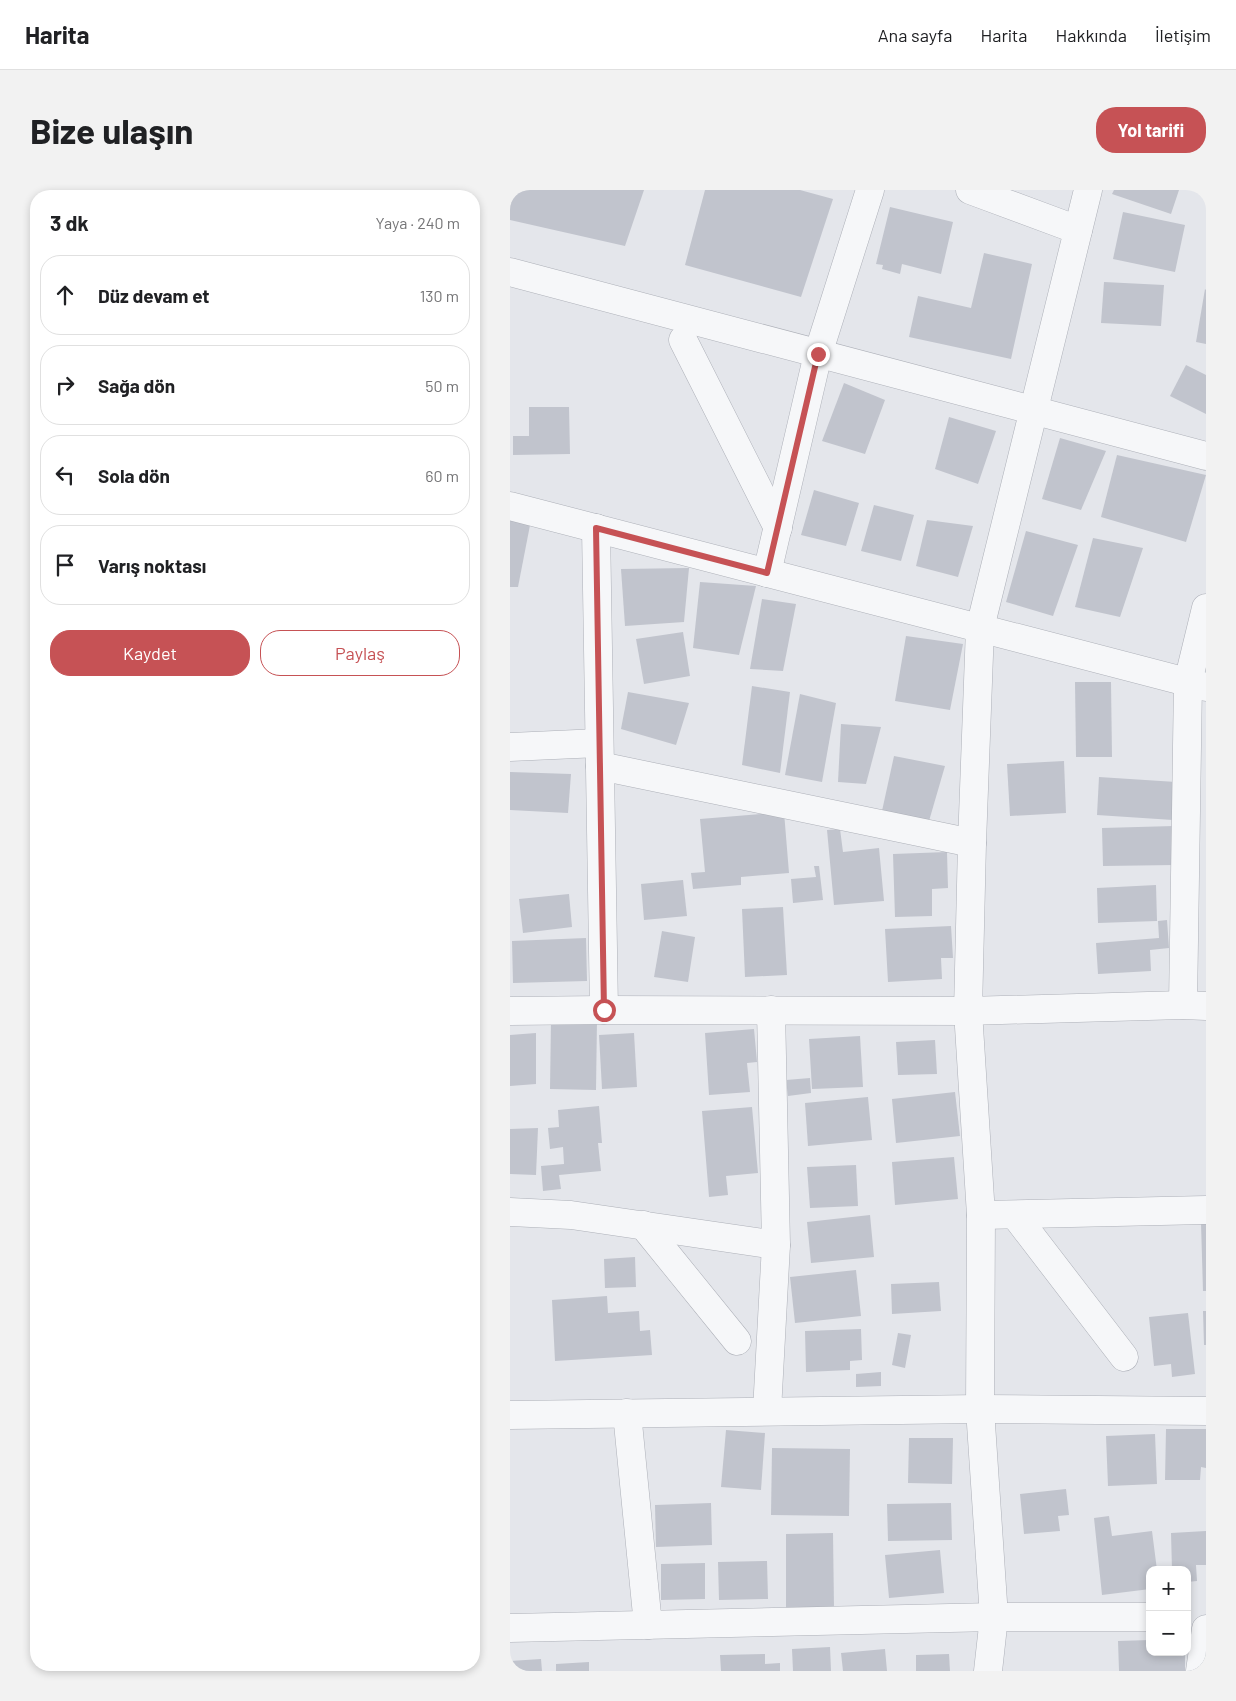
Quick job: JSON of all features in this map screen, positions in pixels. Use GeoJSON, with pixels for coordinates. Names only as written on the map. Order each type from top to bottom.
{"type":"FeatureCollection","features":[{"type":"Feature","properties":{"kind":"street"},"geometry":{"type":"LineString","coordinates":[[767,573],[818,354],[870,190]]}},
{"type":"Feature","properties":{"kind":"street"},"geometry":{"type":"LineString","coordinates":[[970,190],[1078,230]]}},
{"type":"Feature","properties":{"kind":"street"},"geometry":{"type":"LineString","coordinates":[[988,1671],[994,1617],[980,1409],[981,1216],[968,1011],[980,628],[1088,190]]}},
{"type":"Feature","properties":{"kind":"street"},"geometry":{"type":"LineString","coordinates":[[510,272],[1206,456]]}},
{"type":"Feature","properties":{"kind":"street"},"geometry":{"type":"LineString","coordinates":[[683,340],[778,528]]}},
{"type":"Feature","properties":{"kind":"street"},"geometry":{"type":"LineString","coordinates":[[510,506],[1197,684]]}},
{"type":"Feature","properties":{"kind":"street"},"geometry":{"type":"LineString","coordinates":[[596,528],[604,1010]]}},
{"type":"Feature","properties":{"kind":"street"},"geometry":{"type":"LineString","coordinates":[[510,1011],[968,1011],[1194,1006],[1197,684],[1206,608]]}},
{"type":"Feature","properties":{"kind":"street"},"geometry":{"type":"LineString","coordinates":[[510,746],[600,755],[972,843]]}},
{"type":"Feature","properties":{"kind":"street"},"geometry":{"type":"LineString","coordinates":[[767,1412],[776,1245],[771,1010]]}},
{"type":"Feature","properties":{"kind":"street"},"geometry":{"type":"LineString","coordinates":[[981,1216],[1206,1210]]}},
{"type":"Feature","properties":{"kind":"street"},"geometry":{"type":"LineString","coordinates":[[510,1212],[571,1215],[776,1245]]}},
{"type":"Feature","properties":{"kind":"street"},"geometry":{"type":"LineString","coordinates":[[1015,1215],[1124,1357]]}},
{"type":"Feature","properties":{"kind":"street"},"geometry":{"type":"LineString","coordinates":[[643,1225],[736,1341]]}},
{"type":"Feature","properties":{"kind":"street"},"geometry":{"type":"LineString","coordinates":[[510,1415],[980,1409],[1206,1411]]}},
{"type":"Feature","properties":{"kind":"street"},"geometry":{"type":"LineString","coordinates":[[627,1413],[648,1625]]}},
{"type":"Feature","properties":{"kind":"street"},"geometry":{"type":"LineString","coordinates":[[510,1628],[994,1617],[1146,1617]]}},
{"type":"Feature","properties":{"kind":"street"},"geometry":{"type":"LineString","coordinates":[[1191,1617],[1206,1617]]}},
{"type":"Feature","properties":{"kind":"street"},"geometry":{"type":"LineString","coordinates":[[1200,1671],[1206,1629]]}},
{"type":"Feature","properties":{"kind":"building"},"geometry":{"type":"Polygon","coordinates":[[[512,190],[644,190],[625,246],[510,220],[512,190]]]}},
{"type":"Feature","properties":{"kind":"building"},"geometry":{"type":"Polygon","coordinates":[[[705,190],[800,190],[833,199],[801,297],[685,265],[705,190]]]}},
{"type":"Feature","properties":{"kind":"building"},"geometry":{"type":"Polygon","coordinates":[[[1114,190],[1179,190],[1171,214],[1112,194],[1114,190]]]}},
{"type":"Feature","properties":{"kind":"building"},"geometry":{"type":"Polygon","coordinates":[[[890,207],[953,222],[941,274],[902,264],[900,274],[882,269],[883,265],[876,264],[890,207]]]}},
{"type":"Feature","properties":{"kind":"building"},"geometry":{"type":"Polygon","coordinates":[[[1123,212],[1185,225],[1175,272],[1113,259],[1123,212]]]}},
{"type":"Feature","properties":{"kind":"building"},"geometry":{"type":"Polygon","coordinates":[[[984,253],[1032,264],[1011,359],[909,337],[918,296],[971,308],[984,253]]]}},
{"type":"Feature","properties":{"kind":"building"},"geometry":{"type":"Polygon","coordinates":[[[1104,282],[1164,285],[1161,326],[1101,323],[1104,282]]]}},
{"type":"Feature","properties":{"kind":"building"},"geometry":{"type":"Polygon","coordinates":[[[1206,290],[1206,344],[1196,342],[1206,290]]]}},
{"type":"Feature","properties":{"kind":"building"},"geometry":{"type":"Polygon","coordinates":[[[1186,365],[1206,375],[1206,414],[1170,396],[1186,365]]]}},
{"type":"Feature","properties":{"kind":"building"},"geometry":{"type":"Polygon","coordinates":[[[844,383],[885,400],[865,454],[822,441],[844,383]]]}},
{"type":"Feature","properties":{"kind":"building"},"geometry":{"type":"Polygon","coordinates":[[[529,407],[569,407],[570,454],[513,455],[513,436],[529,436],[529,407]]]}},
{"type":"Feature","properties":{"kind":"building"},"geometry":{"type":"Polygon","coordinates":[[[949,417],[996,431],[978,484],[935,469],[949,417]]]}},
{"type":"Feature","properties":{"kind":"building"},"geometry":{"type":"Polygon","coordinates":[[[1060,438],[1106,451],[1081,510],[1042,499],[1060,438]]]}},
{"type":"Feature","properties":{"kind":"building"},"geometry":{"type":"Polygon","coordinates":[[[1117,455],[1206,475],[1186,542],[1101,517],[1117,455]]]}},
{"type":"Feature","properties":{"kind":"building"},"geometry":{"type":"Polygon","coordinates":[[[814,490],[859,503],[846,546],[801,535],[814,490]]]}},
{"type":"Feature","properties":{"kind":"building"},"geometry":{"type":"Polygon","coordinates":[[[874,505],[914,515],[901,561],[861,551],[874,505]]]}},
{"type":"Feature","properties":{"kind":"building"},"geometry":{"type":"Polygon","coordinates":[[[510,518],[531,520],[518,587],[510,587],[510,518]]]}},
{"type":"Feature","properties":{"kind":"building"},"geometry":{"type":"Polygon","coordinates":[[[927,520],[973,526],[958,577],[916,566],[927,520]]]}},
{"type":"Feature","properties":{"kind":"building"},"geometry":{"type":"Polygon","coordinates":[[[1026,531],[1078,545],[1053,616],[1006,602],[1026,531]]]}},
{"type":"Feature","properties":{"kind":"building"},"geometry":{"type":"Polygon","coordinates":[[[1093,538],[1143,548],[1120,617],[1075,607],[1093,538]]]}},
{"type":"Feature","properties":{"kind":"building"},"geometry":{"type":"Polygon","coordinates":[[[689,568],[684,622],[625,626],[621,569],[689,568]]]}},
{"type":"Feature","properties":{"kind":"building"},"geometry":{"type":"Polygon","coordinates":[[[700,582],[756,586],[739,655],[693,648],[700,582]]]}},
{"type":"Feature","properties":{"kind":"building"},"geometry":{"type":"Polygon","coordinates":[[[762,599],[796,604],[783,671],[750,669],[762,599]]]}},
{"type":"Feature","properties":{"kind":"building"},"geometry":{"type":"Polygon","coordinates":[[[683,632],[690,676],[644,684],[636,639],[683,632]]]}},
{"type":"Feature","properties":{"kind":"building"},"geometry":{"type":"Polygon","coordinates":[[[906,636],[963,644],[950,710],[895,701],[906,636]]]}},
{"type":"Feature","properties":{"kind":"building"},"geometry":{"type":"Polygon","coordinates":[[[1075,682],[1111,682],[1112,757],[1076,757],[1075,682]]]}},
{"type":"Feature","properties":{"kind":"building"},"geometry":{"type":"Polygon","coordinates":[[[752,686],[790,692],[780,773],[742,765],[752,686]]]}},
{"type":"Feature","properties":{"kind":"building"},"geometry":{"type":"Polygon","coordinates":[[[628,692],[689,703],[676,745],[621,729],[628,692]]]}},
{"type":"Feature","properties":{"kind":"building"},"geometry":{"type":"Polygon","coordinates":[[[800,694],[836,703],[822,782],[785,775],[800,694]]]}},
{"type":"Feature","properties":{"kind":"building"},"geometry":{"type":"Polygon","coordinates":[[[841,724],[881,727],[866,784],[838,782],[841,724]]]}},
{"type":"Feature","properties":{"kind":"building"},"geometry":{"type":"Polygon","coordinates":[[[894,756],[945,766],[929,821],[882,811],[894,756]]]}},
{"type":"Feature","properties":{"kind":"building"},"geometry":{"type":"Polygon","coordinates":[[[1064,761],[1066,813],[1010,816],[1007,764],[1064,761]]]}},
{"type":"Feature","properties":{"kind":"building"},"geometry":{"type":"Polygon","coordinates":[[[510,772],[571,774],[568,813],[510,810],[510,772]]]}},
{"type":"Feature","properties":{"kind":"building"},"geometry":{"type":"Polygon","coordinates":[[[1099,777],[1176,782],[1173,820],[1097,815],[1099,777]]]}},
{"type":"Feature","properties":{"kind":"building"},"geometry":{"type":"Polygon","coordinates":[[[784,812],[789,873],[741,877],[741,885],[693,889],[691,873],[705,872],[700,819],[784,812]]]}},
{"type":"Feature","properties":{"kind":"building"},"geometry":{"type":"Polygon","coordinates":[[[1174,826],[1175,865],[1103,866],[1102,828],[1174,826]]]}},
{"type":"Feature","properties":{"kind":"building"},"geometry":{"type":"Polygon","coordinates":[[[840,829],[843,852],[879,848],[884,901],[834,905],[827,830],[840,829]]]}},
{"type":"Feature","properties":{"kind":"building"},"geometry":{"type":"Polygon","coordinates":[[[947,852],[948,888],[932,889],[932,916],[895,917],[893,854],[947,852]]]}},
{"type":"Feature","properties":{"kind":"building"},"geometry":{"type":"Polygon","coordinates":[[[814,866],[819,866],[823,900],[793,903],[791,879],[816,877],[814,866]]]}},
{"type":"Feature","properties":{"kind":"building"},"geometry":{"type":"Polygon","coordinates":[[[683,880],[687,916],[644,920],[641,884],[683,880]]]}},
{"type":"Feature","properties":{"kind":"building"},"geometry":{"type":"Polygon","coordinates":[[[1156,885],[1157,921],[1098,923],[1097,888],[1156,885]]]}},
{"type":"Feature","properties":{"kind":"building"},"geometry":{"type":"Polygon","coordinates":[[[569,894],[572,927],[523,933],[519,899],[569,894]]]}},
{"type":"Feature","properties":{"kind":"building"},"geometry":{"type":"Polygon","coordinates":[[[783,907],[787,975],[745,977],[742,909],[783,907]]]}},
{"type":"Feature","properties":{"kind":"building"},"geometry":{"type":"Polygon","coordinates":[[[1167,920],[1169,948],[1150,950],[1151,971],[1098,974],[1096,943],[1159,938],[1158,921],[1167,920]]]}},
{"type":"Feature","properties":{"kind":"building"},"geometry":{"type":"Polygon","coordinates":[[[951,926],[953,958],[941,958],[942,979],[888,982],[885,929],[951,926]]]}},
{"type":"Feature","properties":{"kind":"building"},"geometry":{"type":"Polygon","coordinates":[[[662,931],[695,937],[688,982],[654,977],[662,931]]]}},
{"type":"Feature","properties":{"kind":"building"},"geometry":{"type":"Polygon","coordinates":[[[586,938],[587,981],[513,983],[512,941],[586,938]]]}},
{"type":"Feature","properties":{"kind":"building"},"geometry":{"type":"Polygon","coordinates":[[[551,1020],[597,1020],[596,1090],[550,1089],[551,1020]]]}},
{"type":"Feature","properties":{"kind":"building"},"geometry":{"type":"Polygon","coordinates":[[[754,1029],[757,1062],[747,1063],[750,1092],[709,1095],[705,1033],[754,1029]]]}},
{"type":"Feature","properties":{"kind":"building"},"geometry":{"type":"Polygon","coordinates":[[[536,1033],[536,1084],[510,1086],[510,1035],[536,1033]]]}},
{"type":"Feature","properties":{"kind":"building"},"geometry":{"type":"Polygon","coordinates":[[[634,1033],[637,1087],[602,1089],[599,1035],[634,1033]]]}},
{"type":"Feature","properties":{"kind":"building"},"geometry":{"type":"Polygon","coordinates":[[[860,1036],[863,1087],[812,1089],[809,1039],[860,1036]]]}},
{"type":"Feature","properties":{"kind":"building"},"geometry":{"type":"Polygon","coordinates":[[[935,1040],[937,1074],[898,1075],[896,1042],[935,1040]]]}},
{"type":"Feature","properties":{"kind":"building"},"geometry":{"type":"Polygon","coordinates":[[[810,1078],[811,1093],[788,1096],[786,1080],[810,1078]]]}},
{"type":"Feature","properties":{"kind":"building"},"geometry":{"type":"Polygon","coordinates":[[[955,1092],[960,1136],[896,1143],[892,1099],[955,1092]]]}},
{"type":"Feature","properties":{"kind":"building"},"geometry":{"type":"Polygon","coordinates":[[[868,1097],[872,1140],[808,1146],[805,1103],[868,1097]]]}},
{"type":"Feature","properties":{"kind":"building"},"geometry":{"type":"Polygon","coordinates":[[[599,1106],[602,1143],[598,1143],[601,1171],[559,1175],[561,1189],[543,1191],[541,1166],[564,1164],[563,1147],[550,1149],[548,1128],[559,1127],[558,1110],[599,1106]]]}},
{"type":"Feature","properties":{"kind":"building"},"geometry":{"type":"Polygon","coordinates":[[[752,1107],[758,1173],[726,1176],[728,1195],[709,1197],[702,1111],[752,1107]]]}},
{"type":"Feature","properties":{"kind":"building"},"geometry":{"type":"Polygon","coordinates":[[[538,1128],[536,1175],[510,1174],[510,1129],[538,1128]]]}},
{"type":"Feature","properties":{"kind":"building"},"geometry":{"type":"Polygon","coordinates":[[[954,1157],[958,1199],[895,1205],[892,1162],[954,1157]]]}},
{"type":"Feature","properties":{"kind":"building"},"geometry":{"type":"Polygon","coordinates":[[[856,1165],[858,1206],[810,1208],[807,1167],[856,1165]]]}},
{"type":"Feature","properties":{"kind":"building"},"geometry":{"type":"Polygon","coordinates":[[[870,1215],[874,1257],[811,1263],[807,1222],[870,1215]]]}},
{"type":"Feature","properties":{"kind":"building"},"geometry":{"type":"Polygon","coordinates":[[[1206,1222],[1206,1291],[1203,1291],[1201,1223],[1206,1222]]]}},
{"type":"Feature","properties":{"kind":"building"},"geometry":{"type":"Polygon","coordinates":[[[635,1257],[636,1287],[605,1288],[604,1259],[635,1257]]]}},
{"type":"Feature","properties":{"kind":"building"},"geometry":{"type":"Polygon","coordinates":[[[856,1270],[861,1316],[795,1323],[790,1277],[856,1270]]]}},
{"type":"Feature","properties":{"kind":"building"},"geometry":{"type":"Polygon","coordinates":[[[939,1282],[941,1311],[892,1314],[891,1284],[939,1282]]]}},
{"type":"Feature","properties":{"kind":"building"},"geometry":{"type":"Polygon","coordinates":[[[607,1296],[608,1313],[639,1311],[640,1331],[650,1330],[652,1355],[555,1361],[552,1300],[607,1296]]]}},
{"type":"Feature","properties":{"kind":"building"},"geometry":{"type":"Polygon","coordinates":[[[1203,1311],[1206,1311],[1206,1345],[1204,1345],[1203,1311]]]}},
{"type":"Feature","properties":{"kind":"building"},"geometry":{"type":"Polygon","coordinates":[[[1188,1313],[1195,1374],[1172,1377],[1171,1364],[1154,1366],[1149,1317],[1188,1313]]]}},
{"type":"Feature","properties":{"kind":"building"},"geometry":{"type":"Polygon","coordinates":[[[861,1329],[862,1360],[850,1361],[850,1370],[806,1372],[805,1331],[861,1329]]]}},
{"type":"Feature","properties":{"kind":"building"},"geometry":{"type":"Polygon","coordinates":[[[898,1333],[911,1335],[905,1368],[892,1365],[898,1333]]]}},
{"type":"Feature","properties":{"kind":"building"},"geometry":{"type":"Polygon","coordinates":[[[881,1372],[881,1386],[856,1387],[856,1374],[881,1372]]]}},
{"type":"Feature","properties":{"kind":"building"},"geometry":{"type":"Polygon","coordinates":[[[1166,1429],[1206,1429],[1206,1468],[1201,1467],[1200,1480],[1165,1480],[1166,1429]]]}},
{"type":"Feature","properties":{"kind":"building"},"geometry":{"type":"Polygon","coordinates":[[[726,1430],[765,1433],[761,1490],[721,1487],[726,1430]]]}},
{"type":"Feature","properties":{"kind":"building"},"geometry":{"type":"Polygon","coordinates":[[[1155,1434],[1157,1484],[1108,1486],[1106,1436],[1155,1434]]]}},
{"type":"Feature","properties":{"kind":"building"},"geometry":{"type":"Polygon","coordinates":[[[909,1438],[953,1438],[952,1484],[908,1483],[909,1438]]]}},
{"type":"Feature","properties":{"kind":"building"},"geometry":{"type":"Polygon","coordinates":[[[772,1448],[850,1449],[849,1516],[771,1515],[772,1448]]]}},
{"type":"Feature","properties":{"kind":"building"},"geometry":{"type":"Polygon","coordinates":[[[1066,1489],[1069,1515],[1058,1516],[1060,1531],[1024,1534],[1020,1494],[1066,1489]]]}},
{"type":"Feature","properties":{"kind":"building"},"geometry":{"type":"Polygon","coordinates":[[[711,1503],[712,1545],[656,1547],[655,1505],[711,1503]]]}},
{"type":"Feature","properties":{"kind":"building"},"geometry":{"type":"Polygon","coordinates":[[[951,1503],[952,1540],[888,1541],[887,1504],[951,1503]]]}},
{"type":"Feature","properties":{"kind":"building"},"geometry":{"type":"Polygon","coordinates":[[[1109,1516],[1112,1536],[1152,1531],[1156,1566],[1146,1566],[1146,1590],[1102,1595],[1094,1518],[1109,1516]]]}},
{"type":"Feature","properties":{"kind":"building"},"geometry":{"type":"Polygon","coordinates":[[[1206,1531],[1206,1565],[1196,1565],[1197,1581],[1191,1582],[1191,1566],[1172,1566],[1171,1533],[1206,1531]]]}},
{"type":"Feature","properties":{"kind":"building"},"geometry":{"type":"Polygon","coordinates":[[[833,1533],[834,1608],[786,1608],[786,1534],[833,1533]]]}},
{"type":"Feature","properties":{"kind":"building"},"geometry":{"type":"Polygon","coordinates":[[[940,1550],[944,1593],[889,1598],[885,1555],[940,1550]]]}},
{"type":"Feature","properties":{"kind":"building"},"geometry":{"type":"Polygon","coordinates":[[[767,1561],[768,1599],[719,1600],[718,1562],[767,1561]]]}},
{"type":"Feature","properties":{"kind":"building"},"geometry":{"type":"Polygon","coordinates":[[[705,1563],[705,1599],[661,1600],[661,1564],[705,1563]]]}},
{"type":"Feature","properties":{"kind":"building"},"geometry":{"type":"Polygon","coordinates":[[[1146,1640],[1146,1656],[1185,1656],[1185,1671],[1119,1671],[1118,1641],[1146,1640]]]}},
{"type":"Feature","properties":{"kind":"building"},"geometry":{"type":"Polygon","coordinates":[[[830,1647],[831,1671],[793,1671],[792,1649],[830,1647]]]}},
{"type":"Feature","properties":{"kind":"building"},"geometry":{"type":"Polygon","coordinates":[[[885,1649],[887,1671],[843,1671],[841,1653],[885,1649]]]}},
{"type":"Feature","properties":{"kind":"building"},"geometry":{"type":"Polygon","coordinates":[[[765,1654],[765,1664],[780,1663],[780,1671],[721,1671],[720,1655],[765,1654]]]}},
{"type":"Feature","properties":{"kind":"building"},"geometry":{"type":"Polygon","coordinates":[[[949,1654],[950,1671],[916,1671],[916,1655],[949,1654]]]}},
{"type":"Feature","properties":{"kind":"building"},"geometry":{"type":"Polygon","coordinates":[[[541,1659],[542,1671],[510,1671],[510,1661],[541,1659]]]}},
{"type":"Feature","properties":{"kind":"building"},"geometry":{"type":"Polygon","coordinates":[[[589,1662],[589,1671],[556,1671],[556,1664],[589,1662]]]}},
{"type":"Feature","properties":{"kind":"route"},"geometry":{"type":"LineString","coordinates":[[604,1010],[596,528],[767,573],[818,354]]}}]}
